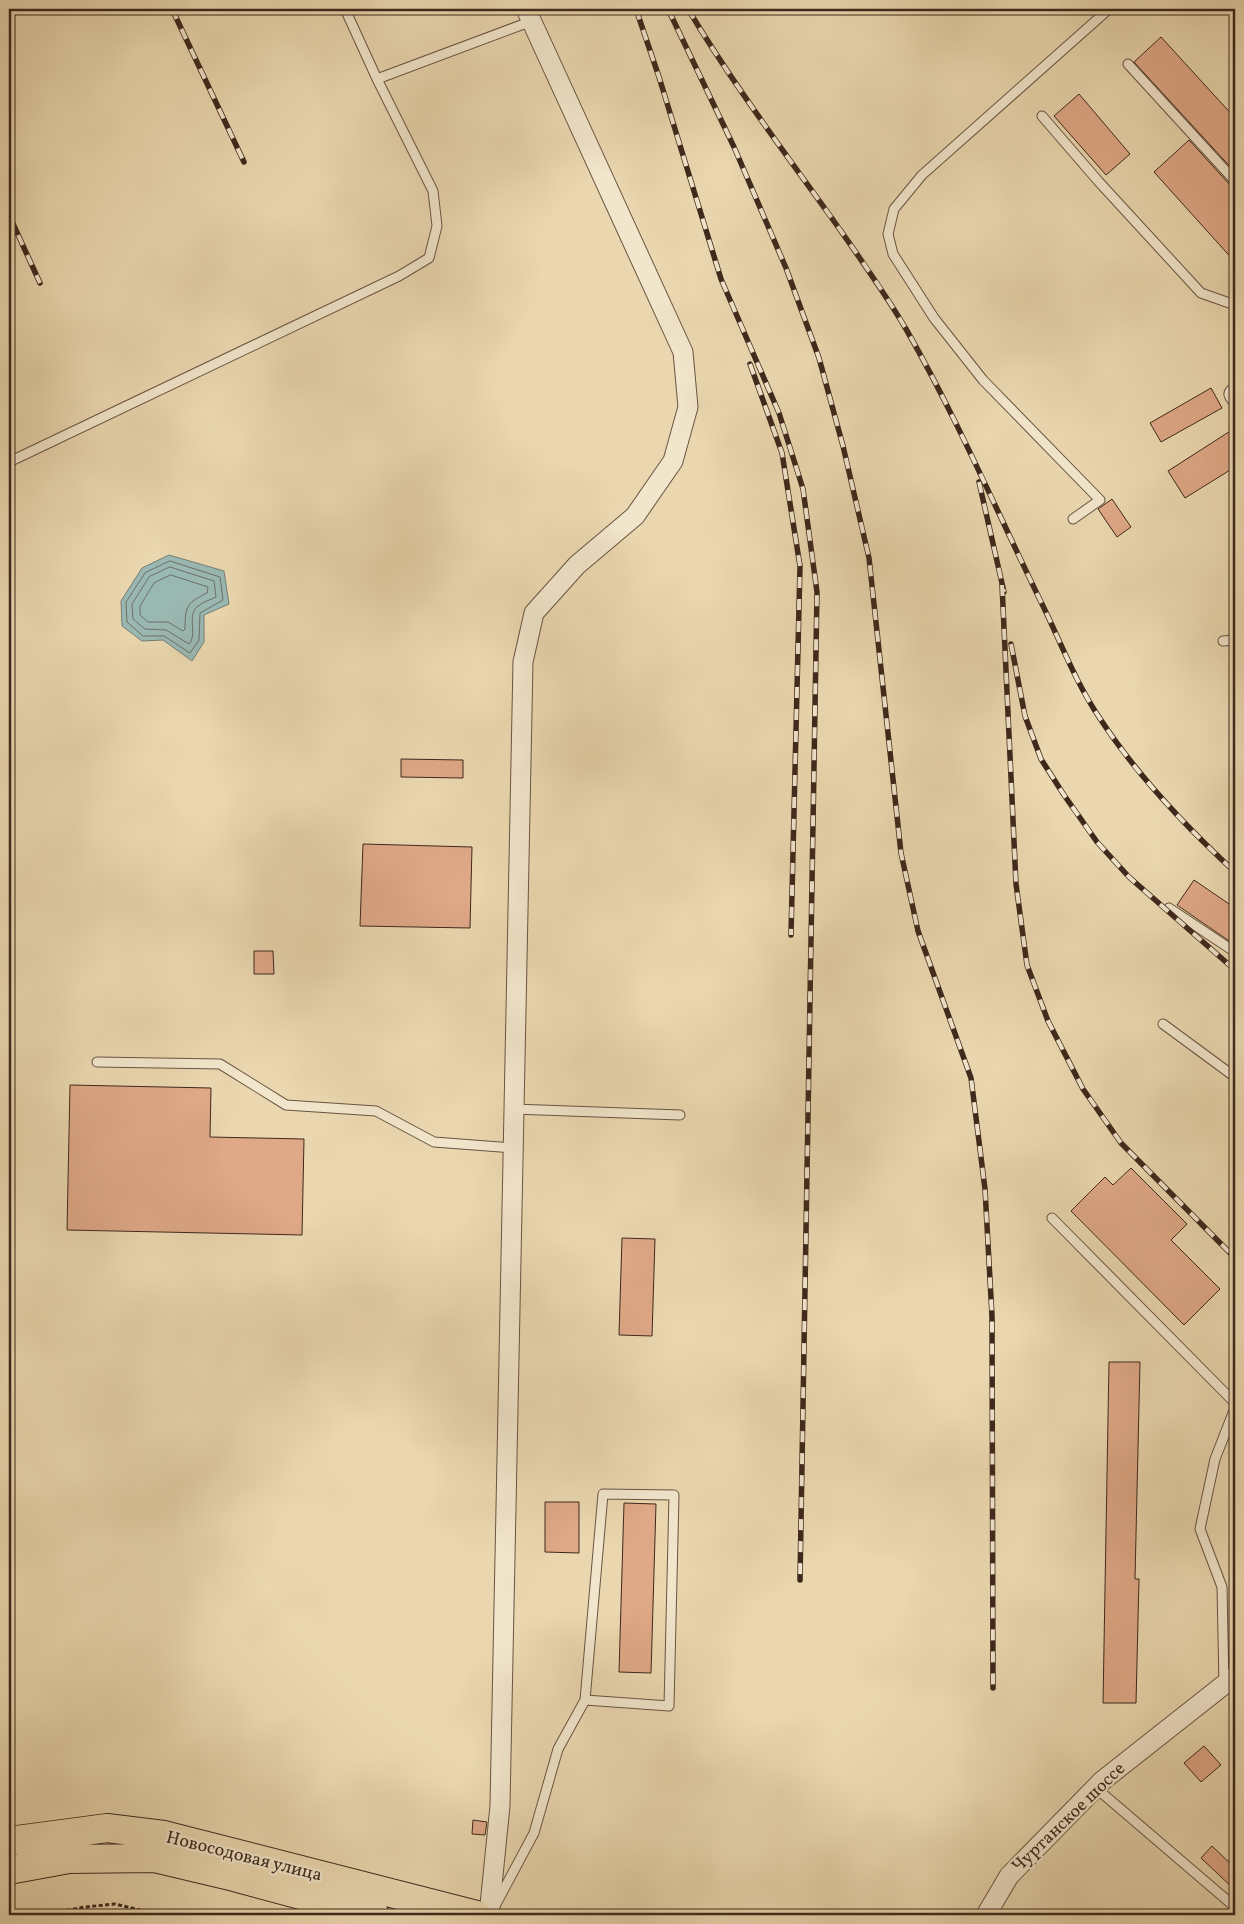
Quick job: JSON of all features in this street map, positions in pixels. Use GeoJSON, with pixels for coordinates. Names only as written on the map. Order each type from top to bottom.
{"type":"FeatureCollection","features":[{"type":"Feature","properties":{"kind":"main road","name":"Новосодовая улица"},"geometry":{"type":"LineString","coordinates":[[9,1841],[106,1828],[164,1835],[477,1915]]}},
{"type":"Feature","properties":{"kind":"main road","name":"Новосодовая улица"},"geometry":{"type":"LineString","coordinates":[[9,1870],[69,1859],[154,1858],[376,1915]]}},
{"type":"Feature","properties":{"kind":"street"},"geometry":{"type":"LineString","coordinates":[[490,1915],[500,1806],[522,662],[534,613],[577,565],[635,516],[673,461],[688,407],[684,352],[529,15]]}},
{"type":"Feature","properties":{"kind":"street","name":"Чуртанское шоссе"},"geometry":{"type":"LineString","coordinates":[[986,1915],[1009,1876],[1096,1788],[1230,1681]]}},
{"type":"Feature","properties":{"kind":"lane"},"geometry":{"type":"LineString","coordinates":[[9,462],[398,276],[429,258],[437,226],[433,192],[345,9]]}},
{"type":"Feature","properties":{"kind":"lane"},"geometry":{"type":"LineString","coordinates":[[1073,519],[1100,500],[983,380],[934,318],[893,254],[888,234],[894,209],[922,175],[1109,9]]}},
{"type":"Feature","properties":{"kind":"lane"},"geometry":{"type":"LineString","coordinates":[[377,79],[529,15]]}},
{"type":"Feature","properties":{"kind":"lane"},"geometry":{"type":"LineString","coordinates":[[1128,64],[1235,181]]}},
{"type":"Feature","properties":{"kind":"lane"},"geometry":{"type":"LineString","coordinates":[[1042,116],[1099,182],[1201,293],[1235,305]]}},
{"type":"Feature","properties":{"kind":"lane"},"geometry":{"type":"LineString","coordinates":[[1223,641],[1235,640]]}},
{"type":"Feature","properties":{"kind":"lane"},"geometry":{"type":"LineString","coordinates":[[1169,908],[1235,952]]}},
{"type":"Feature","properties":{"kind":"lane"},"geometry":{"type":"LineString","coordinates":[[1163,1024],[1235,1077]]}},
{"type":"Feature","properties":{"kind":"lane"},"geometry":{"type":"LineString","coordinates":[[97,1062],[220,1064],[286,1105],[376,1111],[434,1142],[512,1148]]}},
{"type":"Feature","properties":{"kind":"lane"},"geometry":{"type":"LineString","coordinates":[[513,1109],[680,1114]]}},
{"type":"Feature","properties":{"kind":"lane"},"geometry":{"type":"LineString","coordinates":[[1052,1218],[1235,1403]]}},
{"type":"Feature","properties":{"kind":"lane"},"geometry":{"type":"LineString","coordinates":[[1230,1681],[1222,1587],[1200,1528],[1215,1459],[1235,1408]]}},
{"type":"Feature","properties":{"kind":"lane"},"geometry":{"type":"LineString","coordinates":[[490,1915],[534,1833],[558,1749],[585,1700],[603,1494],[674,1495],[669,1706],[585,1700]]}},
{"type":"Feature","properties":{"kind":"lane"},"geometry":{"type":"LineString","coordinates":[[1096,1788],[1235,1907]]}},
{"type":"Feature","properties":{"kind":"path"},"geometry":{"type":"LineString","coordinates":[[41,1915],[115,1904],[160,1915]]}},
{"type":"Feature","properties":{"kind":"water"},"geometry":{"type":"Polygon","coordinates":[[[169,555],[224,571],[229,604],[204,615],[204,642],[192,661],[163,640],[142,641],[122,626],[121,601],[142,568],[169,555]]]}},
{"type":"Feature","properties":{"kind":"building"},"geometry":{"type":"Polygon","coordinates":[[[1161,37],[1235,118],[1235,172],[1134,62],[1161,37]]]}},
{"type":"Feature","properties":{"kind":"building"},"geometry":{"type":"Polygon","coordinates":[[[1079,94],[1130,154],[1106,175],[1054,116],[1079,94]]]}},
{"type":"Feature","properties":{"kind":"building"},"geometry":{"type":"Polygon","coordinates":[[[1189,140],[1230,185],[1235,187],[1235,262],[1154,172],[1189,140]]]}},
{"type":"Feature","properties":{"kind":"building"},"geometry":{"type":"Polygon","coordinates":[[[1211,388],[1222,408],[1161,442],[1150,423],[1211,388]]]}},
{"type":"Feature","properties":{"kind":"building"},"geometry":{"type":"Polygon","coordinates":[[[1235,428],[1235,467],[1185,498],[1168,471],[1235,428]]]}},
{"type":"Feature","properties":{"kind":"building"},"geometry":{"type":"Polygon","coordinates":[[[1112,499],[1131,527],[1117,537],[1098,509],[1112,499]]]}},
{"type":"Feature","properties":{"kind":"building"},"geometry":{"type":"Polygon","coordinates":[[[401,759],[463,760],[463,778],[401,777],[401,759]]]}},
{"type":"Feature","properties":{"kind":"building"},"geometry":{"type":"Polygon","coordinates":[[[363,844],[472,847],[470,928],[360,926],[363,844]]]}},
{"type":"Feature","properties":{"kind":"building"},"geometry":{"type":"Polygon","coordinates":[[[1194,880],[1235,908],[1235,945],[1177,905],[1194,880]]]}},
{"type":"Feature","properties":{"kind":"building"},"geometry":{"type":"Polygon","coordinates":[[[254,951],[273,951],[274,974],[254,974],[254,951]]]}},
{"type":"Feature","properties":{"kind":"building"},"geometry":{"type":"Polygon","coordinates":[[[70,1085],[211,1088],[210,1137],[304,1139],[302,1235],[67,1230],[70,1085]]]}},
{"type":"Feature","properties":{"kind":"building"},"geometry":{"type":"Polygon","coordinates":[[[1131,1168],[1187,1224],[1171,1240],[1220,1289],[1184,1325],[1071,1211],[1105,1177],[1113,1185],[1131,1168]]]}},
{"type":"Feature","properties":{"kind":"building"},"geometry":{"type":"Polygon","coordinates":[[[622,1238],[655,1239],[652,1336],[619,1335],[622,1238]]]}},
{"type":"Feature","properties":{"kind":"building"},"geometry":{"type":"Polygon","coordinates":[[[1109,1362],[1140,1362],[1135,1579],[1139,1579],[1136,1703],[1103,1703],[1109,1362]]]}},
{"type":"Feature","properties":{"kind":"building"},"geometry":{"type":"Polygon","coordinates":[[[545,1502],[579,1502],[579,1553],[545,1552],[545,1502]]]}},
{"type":"Feature","properties":{"kind":"building"},"geometry":{"type":"Polygon","coordinates":[[[624,1503],[656,1504],[651,1673],[619,1672],[624,1503]]]}},
{"type":"Feature","properties":{"kind":"building"},"geometry":{"type":"Polygon","coordinates":[[[1204,1746],[1221,1765],[1201,1782],[1184,1763],[1204,1746]]]}},
{"type":"Feature","properties":{"kind":"building"},"geometry":{"type":"Polygon","coordinates":[[[473,1820],[487,1822],[485,1835],[472,1834],[473,1820]]]}},
{"type":"Feature","properties":{"kind":"building"},"geometry":{"type":"Polygon","coordinates":[[[1212,1846],[1235,1868],[1235,1890],[1201,1858],[1212,1846]]]}},
{"type":"Feature","properties":{"kind":"railway"},"geometry":{"type":"LineString","coordinates":[[172,9],[244,162]]}},
{"type":"Feature","properties":{"kind":"railway"},"geometry":{"type":"LineString","coordinates":[[636,9],[659,77],[721,279],[779,413],[803,489],[817,592],[800,1580]]}},
{"type":"Feature","properties":{"kind":"railway"},"geometry":{"type":"LineString","coordinates":[[668,9],[734,147],[786,268],[819,358],[843,446],[869,558],[901,853],[918,931],[971,1078],[985,1189],[992,1316],[993,1688]]}},
{"type":"Feature","properties":{"kind":"railway"},"geometry":{"type":"LineString","coordinates":[[688,9],[739,89],[860,258],[906,329],[960,431],[1069,663],[1091,704],[1113,738],[1162,799],[1235,872]]}},
{"type":"Feature","properties":{"kind":"railway"},"geometry":{"type":"LineString","coordinates":[[9,215],[40,283]]}},
{"type":"Feature","properties":{"kind":"railway"},"geometry":{"type":"LineString","coordinates":[[750,364],[782,453],[800,566],[791,935]]}},
{"type":"Feature","properties":{"kind":"railway"},"geometry":{"type":"LineString","coordinates":[[979,482],[1004,592]]}},
{"type":"Feature","properties":{"kind":"railway"},"geometry":{"type":"LineString","coordinates":[[1002,585],[1016,884],[1027,965],[1048,1021],[1083,1089],[1121,1143],[1235,1258]]}},
{"type":"Feature","properties":{"kind":"railway"},"geometry":{"type":"LineString","coordinates":[[1011,644],[1025,716],[1041,759],[1064,795],[1097,842],[1129,877],[1235,970]]}}]}
